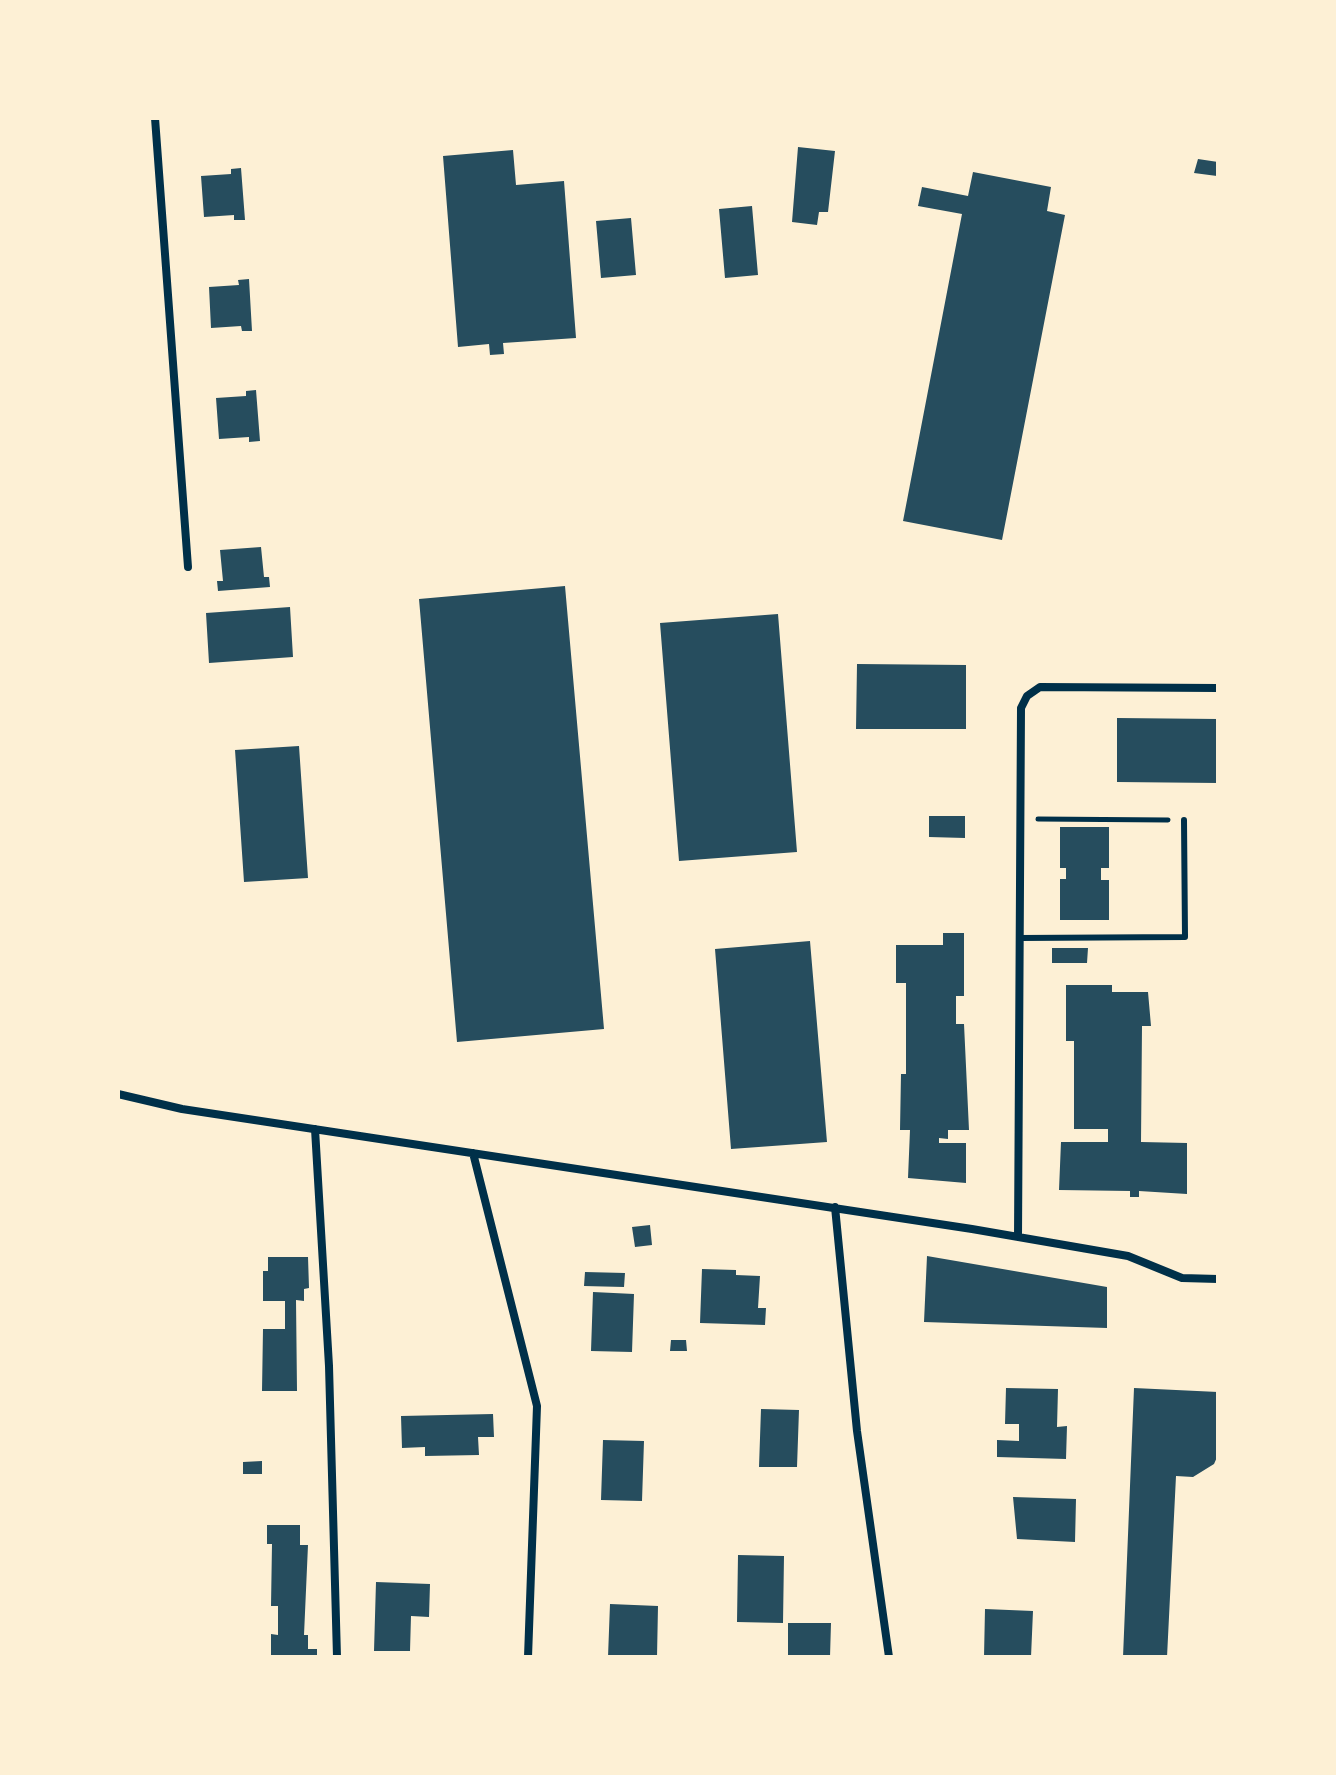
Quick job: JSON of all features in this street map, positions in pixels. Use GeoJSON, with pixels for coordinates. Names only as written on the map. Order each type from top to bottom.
{"type":"FeatureCollection","features":[{"type":"Feature","properties":{"kind":"street"},"geometry":{"type":"LineString","coordinates":[[155,118],[188,567]]}},
{"type":"Feature","properties":{"kind":"street"},"geometry":{"type":"LineString","coordinates":[[1018,1237],[1021,708],[1027,696],[1040,687],[1218,688]]}},
{"type":"Feature","properties":{"kind":"street"},"geometry":{"type":"LineString","coordinates":[[118,1094],[182,1109],[1018,1237],[1128,1256],[1182,1278],[1218,1279]]}},
{"type":"Feature","properties":{"kind":"street"},"geometry":{"type":"LineString","coordinates":[[315,1129],[329,1366],[337,1657]]}},
{"type":"Feature","properties":{"kind":"street"},"geometry":{"type":"LineString","coordinates":[[473,1153],[537,1406],[528,1657]]}},
{"type":"Feature","properties":{"kind":"street"},"geometry":{"type":"LineString","coordinates":[[835,1207],[857,1431],[889,1657]]}},
{"type":"Feature","properties":{"kind":"lane"},"geometry":{"type":"LineString","coordinates":[[1020,938],[1185,937],[1184,820]]}},
{"type":"Feature","properties":{"kind":"path"},"geometry":{"type":"LineString","coordinates":[[1021,819],[1184,820]]}},
{"type":"Feature","properties":{"kind":"building"},"geometry":{"type":"Polygon","coordinates":[[[798,147],[835,151],[828,212],[819,212],[817,225],[792,222],[798,147]]]}},
{"type":"Feature","properties":{"kind":"building"},"geometry":{"type":"Polygon","coordinates":[[[513,150],[516,185],[564,181],[576,338],[503,343],[504,354],[490,355],[489,344],[458,347],[443,156],[513,150]]]}},
{"type":"Feature","properties":{"kind":"building"},"geometry":{"type":"Polygon","coordinates":[[[1198,159],[1218,162],[1217,176],[1194,173],[1198,159]]]}},
{"type":"Feature","properties":{"kind":"building"},"geometry":{"type":"Polygon","coordinates":[[[241,168],[245,220],[234,220],[234,215],[204,217],[201,176],[231,174],[231,169],[241,168]]]}},
{"type":"Feature","properties":{"kind":"building"},"geometry":{"type":"Polygon","coordinates":[[[973,172],[1051,187],[1047,211],[1065,215],[1002,540],[903,521],[962,214],[918,206],[922,187],[968,196],[973,172]]]}},
{"type":"Feature","properties":{"kind":"building"},"geometry":{"type":"Polygon","coordinates":[[[752,206],[758,275],[725,278],[719,209],[752,206]]]}},
{"type":"Feature","properties":{"kind":"building"},"geometry":{"type":"Polygon","coordinates":[[[631,218],[636,275],[601,278],[596,221],[631,218]]]}},
{"type":"Feature","properties":{"kind":"building"},"geometry":{"type":"Polygon","coordinates":[[[249,279],[252,331],[242,331],[241,326],[211,328],[209,287],[239,285],[238,280],[249,279]]]}},
{"type":"Feature","properties":{"kind":"building"},"geometry":{"type":"Polygon","coordinates":[[[256,390],[260,441],[249,442],[249,437],[219,439],[216,398],[246,396],[246,391],[256,390]]]}},
{"type":"Feature","properties":{"kind":"building"},"geometry":{"type":"Polygon","coordinates":[[[261,547],[264,577],[269,577],[270,587],[218,591],[217,581],[223,581],[220,550],[261,547]]]}},
{"type":"Feature","properties":{"kind":"building"},"geometry":{"type":"Polygon","coordinates":[[[565,586],[604,1029],[457,1042],[419,599],[565,586]]]}},
{"type":"Feature","properties":{"kind":"building"},"geometry":{"type":"Polygon","coordinates":[[[290,607],[293,657],[209,663],[206,613],[290,607]]]}},
{"type":"Feature","properties":{"kind":"building"},"geometry":{"type":"Polygon","coordinates":[[[778,614],[797,852],[679,861],[660,623],[778,614]]]}},
{"type":"Feature","properties":{"kind":"building"},"geometry":{"type":"Polygon","coordinates":[[[857,664],[966,665],[966,729],[856,729],[857,664]]]}},
{"type":"Feature","properties":{"kind":"building"},"geometry":{"type":"Polygon","coordinates":[[[1117,718],[1218,719],[1218,783],[1117,782],[1117,718]]]}},
{"type":"Feature","properties":{"kind":"building"},"geometry":{"type":"Polygon","coordinates":[[[299,746],[308,878],[244,882],[235,750],[299,746]]]}},
{"type":"Feature","properties":{"kind":"building"},"geometry":{"type":"Polygon","coordinates":[[[929,816],[965,816],[965,838],[929,837],[929,816]]]}},
{"type":"Feature","properties":{"kind":"building"},"geometry":{"type":"Polygon","coordinates":[[[1060,827],[1109,827],[1109,868],[1101,868],[1101,880],[1109,880],[1109,920],[1060,920],[1060,879],[1066,879],[1066,868],[1060,868],[1060,827]]]}},
{"type":"Feature","properties":{"kind":"building"},"geometry":{"type":"Polygon","coordinates":[[[943,933],[964,933],[964,996],[956,996],[956,1024],[964,1024],[969,1130],[948,1130],[948,1139],[939,1138],[939,1143],[966,1143],[966,1183],[908,1178],[910,1130],[900,1130],[901,1074],[906,1074],[906,983],[896,983],[896,945],[943,945],[943,933]]]}},
{"type":"Feature","properties":{"kind":"building"},"geometry":{"type":"Polygon","coordinates":[[[810,941],[827,1142],[731,1149],[715,949],[810,941]]]}},
{"type":"Feature","properties":{"kind":"building"},"geometry":{"type":"Polygon","coordinates":[[[1052,948],[1088,948],[1087,963],[1052,963],[1052,948]]]}},
{"type":"Feature","properties":{"kind":"building"},"geometry":{"type":"Polygon","coordinates":[[[1066,985],[1112,985],[1112,992],[1148,992],[1151,1026],[1142,1026],[1141,1142],[1187,1143],[1187,1194],[1139,1191],[1139,1197],[1130,1197],[1130,1191],[1059,1190],[1061,1142],[1108,1142],[1108,1129],[1074,1129],[1074,1041],[1066,1041],[1066,985]]]}},
{"type":"Feature","properties":{"kind":"building"},"geometry":{"type":"Polygon","coordinates":[[[650,1225],[652,1245],[635,1247],[632,1227],[650,1225]]]}},
{"type":"Feature","properties":{"kind":"building"},"geometry":{"type":"Polygon","coordinates":[[[927,1256],[1107,1287],[1107,1328],[924,1322],[927,1256]]]}},
{"type":"Feature","properties":{"kind":"building"},"geometry":{"type":"Polygon","coordinates":[[[268,1257],[308,1257],[309,1288],[304,1289],[304,1301],[296,1300],[297,1391],[262,1391],[263,1329],[285,1329],[285,1301],[263,1301],[263,1271],[268,1271],[268,1257]]]}},
{"type":"Feature","properties":{"kind":"building"},"geometry":{"type":"Polygon","coordinates":[[[702,1269],[736,1270],[736,1275],[760,1276],[758,1308],[766,1308],[765,1325],[700,1323],[702,1269]]]}},
{"type":"Feature","properties":{"kind":"building"},"geometry":{"type":"Polygon","coordinates":[[[585,1272],[625,1273],[624,1287],[584,1286],[585,1272]]]}},
{"type":"Feature","properties":{"kind":"building"},"geometry":{"type":"Polygon","coordinates":[[[593,1292],[634,1294],[632,1352],[591,1351],[593,1292]]]}},
{"type":"Feature","properties":{"kind":"building"},"geometry":{"type":"Polygon","coordinates":[[[671,1340],[686,1340],[687,1351],[670,1351],[671,1340]]]}},
{"type":"Feature","properties":{"kind":"building"},"geometry":{"type":"Polygon","coordinates":[[[1006,1388],[1058,1389],[1057,1427],[1067,1426],[1066,1459],[997,1457],[997,1440],[1019,1441],[1019,1424],[1005,1424],[1006,1388]]]}},
{"type":"Feature","properties":{"kind":"building"},"geometry":{"type":"Polygon","coordinates":[[[1134,1388],[1218,1392],[1218,1455],[1214,1464],[1193,1477],[1176,1476],[1167,1657],[1123,1657],[1134,1388]]]}},
{"type":"Feature","properties":{"kind":"building"},"geometry":{"type":"Polygon","coordinates":[[[761,1409],[799,1410],[797,1467],[759,1467],[761,1409]]]}},
{"type":"Feature","properties":{"kind":"building"},"geometry":{"type":"Polygon","coordinates":[[[493,1414],[494,1437],[478,1437],[479,1455],[425,1456],[425,1447],[402,1448],[401,1416],[493,1414]]]}},
{"type":"Feature","properties":{"kind":"building"},"geometry":{"type":"Polygon","coordinates":[[[603,1440],[644,1441],[642,1501],[601,1500],[603,1440]]]}},
{"type":"Feature","properties":{"kind":"building"},"geometry":{"type":"Polygon","coordinates":[[[262,1461],[262,1474],[243,1474],[243,1462],[262,1461]]]}},
{"type":"Feature","properties":{"kind":"building"},"geometry":{"type":"Polygon","coordinates":[[[1013,1497],[1076,1499],[1075,1542],[1017,1539],[1013,1497]]]}},
{"type":"Feature","properties":{"kind":"building"},"geometry":{"type":"Polygon","coordinates":[[[267,1525],[300,1525],[300,1545],[308,1545],[304,1635],[308,1635],[308,1649],[317,1649],[317,1657],[271,1657],[271,1634],[278,1635],[278,1606],[271,1606],[272,1544],[267,1544],[267,1525]]]}},
{"type":"Feature","properties":{"kind":"building"},"geometry":{"type":"Polygon","coordinates":[[[738,1555],[784,1556],[783,1623],[737,1622],[738,1555]]]}},
{"type":"Feature","properties":{"kind":"building"},"geometry":{"type":"Polygon","coordinates":[[[376,1582],[430,1584],[429,1617],[411,1616],[410,1651],[374,1651],[376,1582]]]}},
{"type":"Feature","properties":{"kind":"building"},"geometry":{"type":"Polygon","coordinates":[[[610,1604],[658,1606],[657,1657],[608,1657],[610,1604]]]}},
{"type":"Feature","properties":{"kind":"building"},"geometry":{"type":"Polygon","coordinates":[[[985,1609],[1033,1611],[1031,1657],[984,1657],[985,1609]]]}},
{"type":"Feature","properties":{"kind":"building"},"geometry":{"type":"Polygon","coordinates":[[[788,1623],[831,1623],[830,1657],[788,1657],[788,1623]]]}}]}
